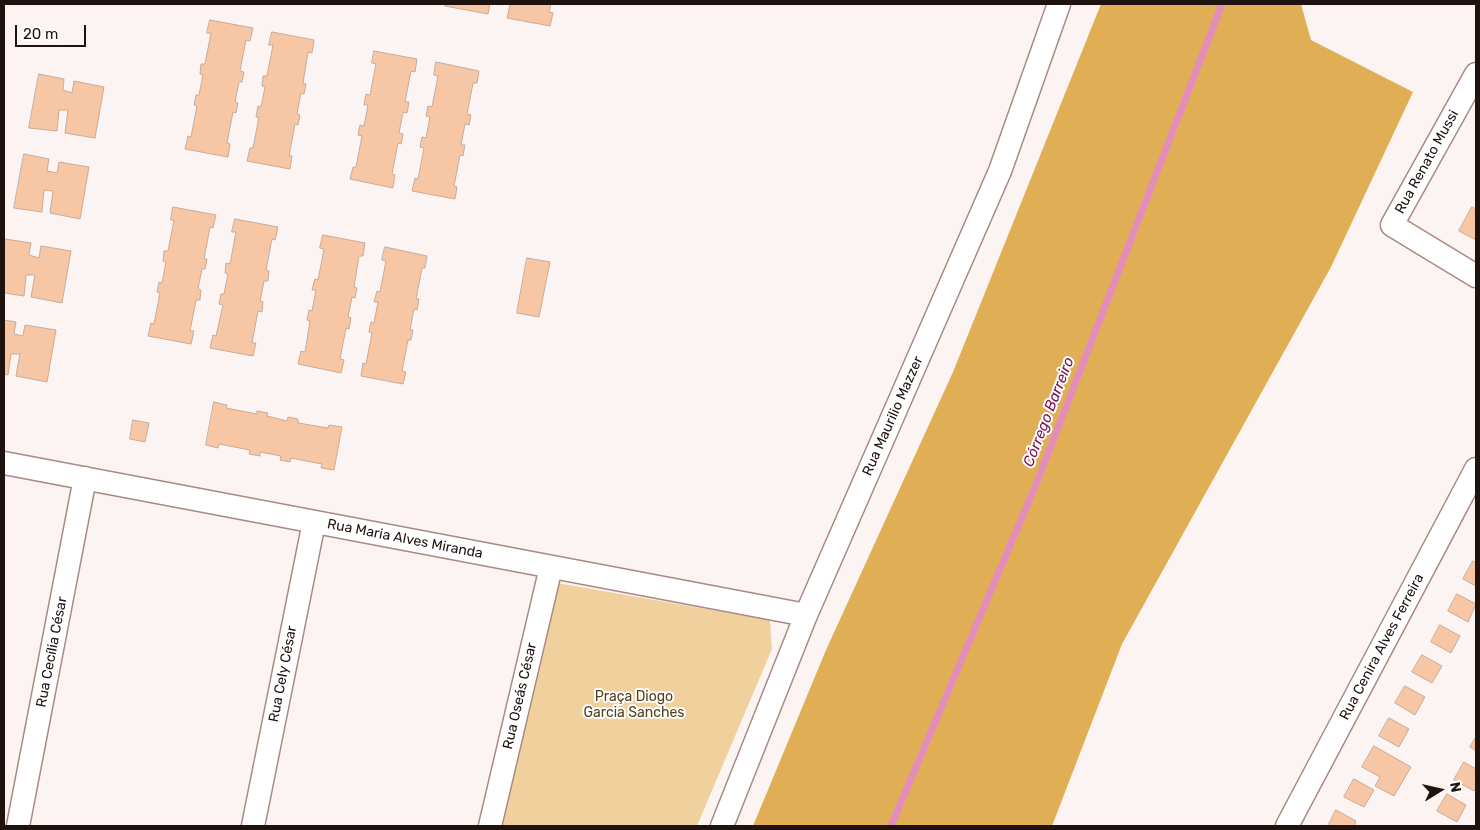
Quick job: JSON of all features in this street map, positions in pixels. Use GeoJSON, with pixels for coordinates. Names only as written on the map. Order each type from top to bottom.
{"type":"FeatureCollection","features":[{"type":"Feature","properties":{"kind":"street","name":"Rua Maurilio Mazzer"},"geometry":{"type":"LineString","coordinates":[[722,826],[806,615],[1000,171],[1059,4]]}},
{"type":"Feature","properties":{"kind":"street","name":"Rua Renato Mussi"},"geometry":{"type":"LineString","coordinates":[[1476,74],[1392,225],[1476,276]]}},
{"type":"Feature","properties":{"kind":"street","name":"Rua Maria Alves Miranda"},"geometry":{"type":"LineString","coordinates":[[4,463],[806,615]]}},
{"type":"Feature","properties":{"kind":"street","name":"Rua Cenira Alves Ferreira"},"geometry":{"type":"LineString","coordinates":[[1287,826],[1476,469]]}},
{"type":"Feature","properties":{"kind":"street","name":"Rua Cecília César"},"geometry":{"type":"LineString","coordinates":[[18,826],[85,478]]}},
{"type":"Feature","properties":{"kind":"street","name":"Rua Cely César"},"geometry":{"type":"LineString","coordinates":[[253,826],[314,522]]}},
{"type":"Feature","properties":{"kind":"street","name":"Rua Oseás César"},"geometry":{"type":"LineString","coordinates":[[490,826],[551,566]]}},
{"type":"Feature","properties":{"kind":"green space","name":"Praça Diogo Garcia Sanches"},"geometry":{"type":"Polygon","coordinates":[[[557,583],[770,620],[772,649],[697,826],[492,826],[557,583]]]}},
{"type":"Feature","properties":{"kind":"shaded area"},"geometry":{"type":"Polygon","coordinates":[[[1101,4],[1301,4],[1311,40],[1413,92],[1331,267],[1122,644],[1052,826],[753,826],[826,650],[953,372],[1101,4]]]}},
{"type":"Feature","properties":{"kind":"building"},"geometry":{"type":"Polygon","coordinates":[[[446,4],[490,4],[488,14],[445,6],[446,4]]]}},
{"type":"Feature","properties":{"kind":"building"},"geometry":{"type":"Polygon","coordinates":[[[551,4],[549,12],[553,13],[550,26],[507,18],[510,5],[551,4]]]}},
{"type":"Feature","properties":{"kind":"building"},"geometry":{"type":"Polygon","coordinates":[[[210,20],[253,28],[250,41],[246,40],[240,71],[244,72],[242,82],[239,82],[235,102],[238,103],[236,113],[233,112],[227,143],[230,144],[228,157],[185,149],[188,136],[191,137],[197,106],[194,105],[196,95],[199,95],[203,75],[200,74],[201,64],[205,64],[211,33],[207,33],[210,20]]]}},
{"type":"Feature","properties":{"kind":"building"},"geometry":{"type":"Polygon","coordinates":[[[272,32],[314,40],[312,53],[308,52],[303,83],[306,84],[304,94],[301,93],[297,114],[300,115],[298,125],[295,124],[289,156],[292,156],[290,169],[247,161],[250,148],[253,148],[259,117],[256,117],[258,106],[261,107],[265,87],[262,86],[263,76],[267,76],[273,45],[269,45],[272,32]]]}},
{"type":"Feature","properties":{"kind":"building"},"geometry":{"type":"Polygon","coordinates":[[[374,51],[417,59],[415,72],[411,71],[405,102],[409,102],[407,113],[403,112],[399,133],[403,134],[401,144],[398,143],[392,174],[395,175],[393,188],[350,179],[353,167],[356,167],[362,136],[358,135],[360,125],[364,126],[368,105],[364,105],[366,94],[370,95],[376,64],[372,63],[374,51]]]}},
{"type":"Feature","properties":{"kind":"building"},"geometry":{"type":"Polygon","coordinates":[[[436,62],[479,71],[477,83],[473,83],[467,114],[471,115],[469,125],[465,124],[461,145],[465,145],[463,156],[460,155],[454,186],[457,187],[455,199],[412,191],[415,178],[418,179],[424,148],[420,147],[422,137],[426,138],[430,117],[426,116],[428,106],[432,107],[438,76],[434,75],[436,62]]]}},
{"type":"Feature","properties":{"kind":"building"},"geometry":{"type":"Polygon","coordinates":[[[39,74],[64,79],[63,90],[72,93],[74,81],[104,87],[95,138],[65,133],[68,110],[59,110],[57,131],[29,128],[39,74]]]}},
{"type":"Feature","properties":{"kind":"building"},"geometry":{"type":"Polygon","coordinates":[[[24,154],[49,159],[47,171],[57,173],[59,162],[89,167],[80,219],[50,213],[53,191],[44,190],[42,212],[14,208],[24,154]]]}},
{"type":"Feature","properties":{"kind":"building"},"geometry":{"type":"Polygon","coordinates":[[[173,207],[216,215],[213,228],[210,227],[204,259],[207,259],[205,269],[202,269],[198,289],[201,290],[200,300],[196,300],[190,331],[194,331],[191,344],[148,336],[151,323],[154,324],[160,293],[157,292],[159,282],[162,283],[166,262],[163,261],[164,251],[168,251],[174,220],[171,220],[173,207]]]}},
{"type":"Feature","properties":{"kind":"building"},"geometry":{"type":"Polygon","coordinates":[[[1472,207],[1476,209],[1476,240],[1459,231],[1472,207]]]}},
{"type":"Feature","properties":{"kind":"building"},"geometry":{"type":"Polygon","coordinates":[[[235,219],[278,227],[275,240],[272,239],[266,270],[269,271],[268,281],[264,281],[260,301],[263,302],[262,312],[258,311],[252,343],[256,343],[253,356],[210,348],[213,335],[216,336],[223,305],[219,304],[221,294],[224,294],[228,274],[225,273],[226,263],[230,264],[236,232],[232,232],[235,219]]]}},
{"type":"Feature","properties":{"kind":"building"},"geometry":{"type":"Polygon","coordinates":[[[323,235],[365,243],[363,256],[359,256],[354,287],[357,288],[355,298],[352,297],[348,317],[351,318],[349,329],[346,328],[340,359],[344,360],[341,373],[298,364],[301,351],[305,352],[310,321],[307,320],[309,310],[312,311],[316,290],[312,290],[315,279],[318,280],[324,249],[320,248],[323,235]]]}},
{"type":"Feature","properties":{"kind":"building"},"geometry":{"type":"Polygon","coordinates":[[[5,239],[31,243],[29,255],[39,258],[41,246],[71,251],[62,303],[31,297],[35,275],[26,275],[24,296],[4,293],[5,239]]]}},
{"type":"Feature","properties":{"kind":"building"},"geometry":{"type":"Polygon","coordinates":[[[385,247],[427,256],[425,268],[422,268],[416,299],[419,299],[417,310],[414,309],[410,330],[413,330],[411,340],[408,340],[402,371],[406,372],[403,384],[361,376],[363,363],[366,364],[372,333],[369,332],[371,322],[374,323],[378,302],[374,302],[377,291],[380,292],[386,261],[382,260],[385,247]]]}},
{"type":"Feature","properties":{"kind":"building"},"geometry":{"type":"Polygon","coordinates":[[[527,258],[550,262],[539,317],[517,313],[527,258]]]}},
{"type":"Feature","properties":{"kind":"building"},"geometry":{"type":"Polygon","coordinates":[[[4,320],[16,322],[14,334],[23,336],[25,325],[56,330],[47,382],[16,376],[20,354],[11,354],[8,375],[4,374],[4,320]]]}},
{"type":"Feature","properties":{"kind":"building"},"geometry":{"type":"Polygon","coordinates":[[[214,402],[227,405],[226,408],[257,414],[257,411],[268,413],[267,416],[287,421],[288,417],[298,419],[298,423],[328,428],[329,425],[342,427],[334,470],[321,468],[322,464],[291,458],[290,462],[280,460],[281,456],[260,452],[260,456],[249,454],[250,450],[219,444],[218,448],[206,445],[214,402]]]}},
{"type":"Feature","properties":{"kind":"building"},"geometry":{"type":"Polygon","coordinates":[[[133,420],[149,423],[145,442],[130,439],[133,420]]]}},
{"type":"Feature","properties":{"kind":"building"},"geometry":{"type":"Polygon","coordinates":[[[1473,561],[1476,563],[1476,586],[1463,579],[1473,561]]]}},
{"type":"Feature","properties":{"kind":"building"},"geometry":{"type":"Polygon","coordinates":[[[1457,594],[1476,604],[1468,622],[1448,611],[1457,594]]]}},
{"type":"Feature","properties":{"kind":"building"},"geometry":{"type":"Polygon","coordinates":[[[1440,625],[1460,636],[1451,653],[1431,642],[1440,625]]]}},
{"type":"Feature","properties":{"kind":"building"},"geometry":{"type":"Polygon","coordinates":[[[1422,655],[1442,666],[1432,683],[1412,672],[1422,655]]]}},
{"type":"Feature","properties":{"kind":"building"},"geometry":{"type":"Polygon","coordinates":[[[1405,686],[1425,697],[1415,715],[1395,703],[1405,686]]]}},
{"type":"Feature","properties":{"kind":"building"},"geometry":{"type":"Polygon","coordinates":[[[1389,718],[1409,729],[1399,747],[1379,736],[1389,718]]]}},
{"type":"Feature","properties":{"kind":"building"},"geometry":{"type":"Polygon","coordinates":[[[1476,737],[1476,751],[1470,747],[1476,737]]]}},
{"type":"Feature","properties":{"kind":"building"},"geometry":{"type":"Polygon","coordinates":[[[1374,746],[1411,767],[1394,796],[1375,786],[1380,777],[1362,767],[1374,746]]]}},
{"type":"Feature","properties":{"kind":"building"},"geometry":{"type":"Polygon","coordinates":[[[1464,762],[1476,769],[1476,787],[1474,791],[1454,780],[1464,762]]]}},
{"type":"Feature","properties":{"kind":"building"},"geometry":{"type":"Polygon","coordinates":[[[1354,779],[1374,790],[1364,807],[1344,797],[1354,779]]]}},
{"type":"Feature","properties":{"kind":"building"},"geometry":{"type":"Polygon","coordinates":[[[1447,794],[1466,805],[1457,822],[1437,811],[1447,794]]]}},
{"type":"Feature","properties":{"kind":"building"},"geometry":{"type":"Polygon","coordinates":[[[1336,810],[1356,821],[1354,826],[1328,826],[1336,810]]]}},
{"type":"Feature","properties":{"kind":"waterway","name":"Córrego Barreiro"},"geometry":{"type":"LineString","coordinates":[[891,826],[1037,482],[1222,4]]}}]}
